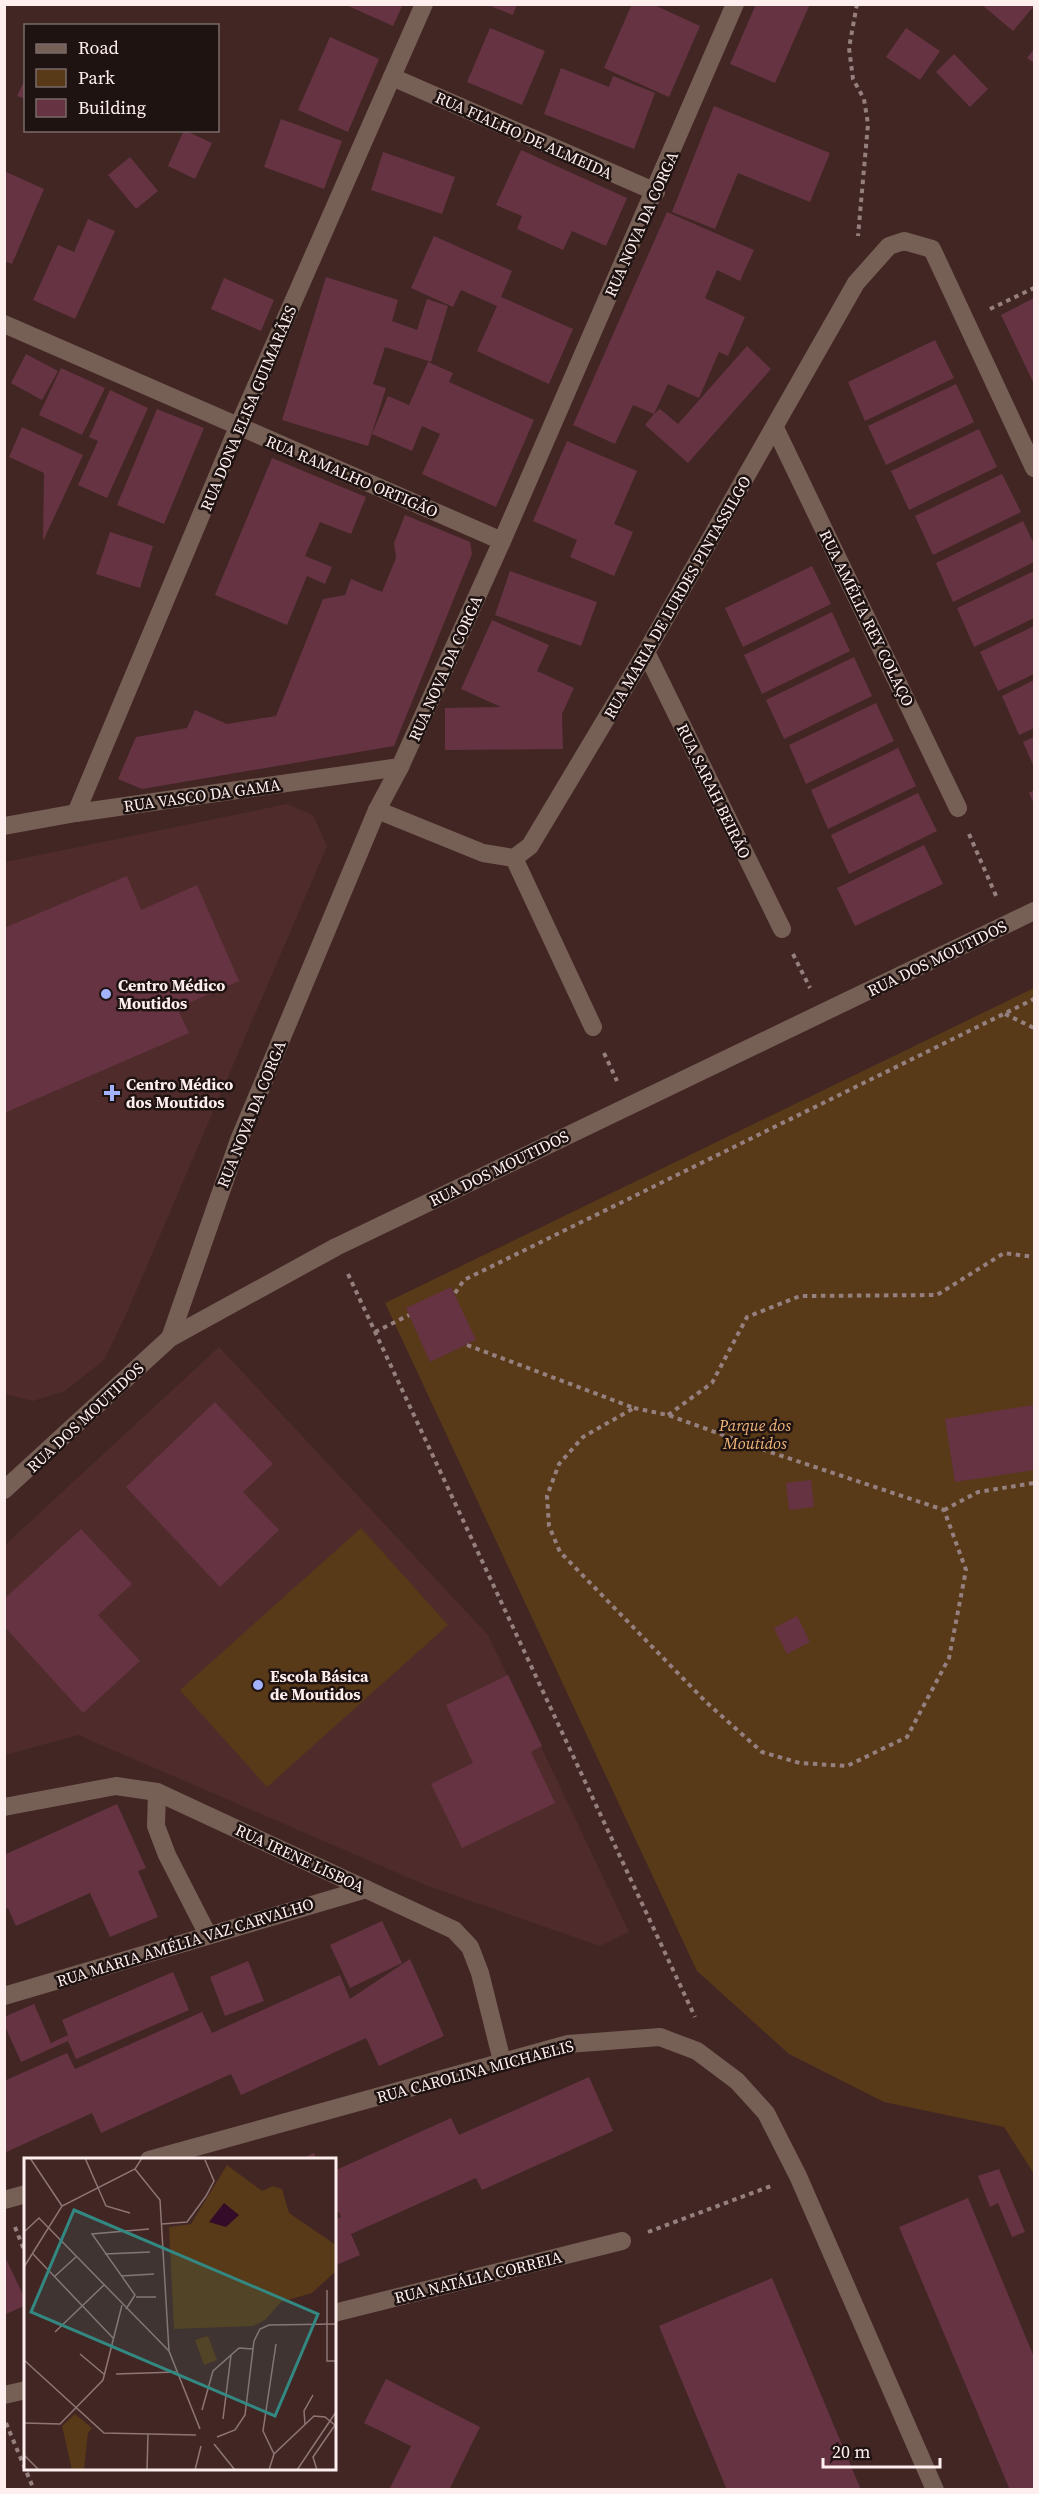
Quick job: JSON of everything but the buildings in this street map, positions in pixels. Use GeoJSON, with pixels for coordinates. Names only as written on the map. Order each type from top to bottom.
{"type":"FeatureCollection","features":[{"type":"Feature","properties":{"kind":"street","name":"RUA DONA ELISA GUIMARÃES"},"geometry":{"type":"LineString","coordinates":[[76,813],[238,427],[424,4]]}},
{"type":"Feature","properties":{"kind":"street","name":"RUA NOVA DA CORGA"},"geometry":{"type":"LineString","coordinates":[[170,1338],[238,1140],[377,810],[400,766],[502,541],[656,192],[735,4]]}},
{"type":"Feature","properties":{"kind":"street","name":"RUA FIALHO DE ALMEIDA"},"geometry":{"type":"LineString","coordinates":[[392,77],[656,192]]}},
{"type":"Feature","properties":{"kind":"street","name":"RUA MARIA DE LURDES PINTASSILGO"},"geometry":{"type":"LineString","coordinates":[[514,858],[530,846],[646,652],[856,283],[890,246],[904,241],[932,249],[965,321]]}},
{"type":"Feature","properties":{"kind":"street"},"geometry":{"type":"LineString","coordinates":[[965,321],[1035,468]]}},
{"type":"Feature","properties":{"kind":"street","name":"RUA RAMALHO ORTIGÃO"},"geometry":{"type":"LineString","coordinates":[[4,324],[502,541]]}},
{"type":"Feature","properties":{"kind":"street","name":"RUA AMÉLIA REY COLAÇO"},"geometry":{"type":"LineString","coordinates":[[775,428],[958,808]]}},
{"type":"Feature","properties":{"kind":"street","name":"RUA SARAH BEIRÃO"},"geometry":{"type":"LineString","coordinates":[[646,652],[782,929]]}},
{"type":"Feature","properties":{"kind":"street","name":"RUA VASCO DA GAMA"},"geometry":{"type":"LineString","coordinates":[[4,826],[76,813],[400,766]]}},
{"type":"Feature","properties":{"kind":"street"},"geometry":{"type":"LineString","coordinates":[[377,810],[483,853],[514,858],[593,1028]]}},
{"type":"Feature","properties":{"kind":"street","name":"RUA DOS MOUTIDOS"},"geometry":{"type":"LineString","coordinates":[[8,1479],[170,1338],[336,1246],[1035,911]]}},
{"type":"Feature","properties":{"kind":"street","name":"RUA IRENE LISBOA"},"geometry":{"type":"LineString","coordinates":[[4,1807],[116,1786],[157,1792],[454,1930],[470,1947],[480,1973],[502,2061]]}},
{"type":"Feature","properties":{"kind":"street"},"geometry":{"type":"LineString","coordinates":[[157,1792],[156,1826],[167,1855],[208,1935]]}},
{"type":"Feature","properties":{"kind":"street","name":"RUA MARIA AMÉLIA VAZ CARVALHO"},"geometry":{"type":"LineString","coordinates":[[4,1996],[366,1888]]}},
{"type":"Feature","properties":{"kind":"street","name":"RUA CAROLINA MICHAELIS"},"geometry":{"type":"LineString","coordinates":[[156,2158],[568,2044],[660,2037],[697,2051],[737,2080],[766,2113],[798,2176],[935,2490]]}},
{"type":"Feature","properties":{"kind":"street"},"geometry":{"type":"LineString","coordinates":[[4,2200],[24,2195]]}},
{"type":"Feature","properties":{"kind":"street","name":"RUA NATÁLIA CORREIA"},"geometry":{"type":"LineString","coordinates":[[336,2312],[622,2241]]}},
{"type":"Feature","properties":{"kind":"street"},"geometry":{"type":"LineString","coordinates":[[4,2396],[24,2391]]}},
{"type":"Feature","properties":{"kind":"path"},"geometry":{"type":"LineString","coordinates":[[856,283],[858,210],[868,124],[864,99],[853,78],[849,48],[857,4]]}},
{"type":"Feature","properties":{"kind":"path"},"geometry":{"type":"LineString","coordinates":[[965,321],[1035,288]]}},
{"type":"Feature","properties":{"kind":"path"},"geometry":{"type":"LineString","coordinates":[[958,808],[1008,924]]}},
{"type":"Feature","properties":{"kind":"path"},"geometry":{"type":"LineString","coordinates":[[782,929],[822,1013]]}},
{"type":"Feature","properties":{"kind":"path"},"geometry":{"type":"LineString","coordinates":[[455,1293],[464,1280],[1035,999]]}},
{"type":"Feature","properties":{"kind":"path"},"geometry":{"type":"LineString","coordinates":[[1004,1014],[1035,1028]]}},
{"type":"Feature","properties":{"kind":"path"},"geometry":{"type":"LineString","coordinates":[[593,1028],[629,1106]]}},
{"type":"Feature","properties":{"kind":"path"},"geometry":{"type":"LineString","coordinates":[[336,1246],[698,2024]]}},
{"type":"Feature","properties":{"kind":"path"},"geometry":{"type":"LineString","coordinates":[[668,1414],[711,1383],[747,1317],[800,1296],[937,1295],[1004,1253],[1035,1257]]}},
{"type":"Feature","properties":{"kind":"path"},"geometry":{"type":"LineString","coordinates":[[375,1332],[409,1315]]}},
{"type":"Feature","properties":{"kind":"path"},"geometry":{"type":"LineString","coordinates":[[468,1345],[634,1408],[668,1414],[770,1452],[944,1510],[978,1492],[1035,1483]]}},
{"type":"Feature","properties":{"kind":"path"},"geometry":{"type":"LineString","coordinates":[[634,1408],[583,1437],[559,1464],[547,1496],[549,1526],[560,1552],[706,1702],[762,1752],[800,1763],[848,1766],[907,1737],[949,1658],[966,1570],[944,1510]]}},
{"type":"Feature","properties":{"kind":"path"},"geometry":{"type":"LineString","coordinates":[[622,2241],[798,2176]]}},
{"type":"Feature","properties":{"kind":"path"},"geometry":{"type":"LineString","coordinates":[[4,2420],[24,2467]]}},
{"type":"Feature","properties":{"kind":"path"},"geometry":{"type":"LineString","coordinates":[[25,2470],[34,2490]]}},
{"type":"Feature","properties":{"kind":"shaded area","name":"Centro Médico dos Moutidos"},"geometry":{"type":"Polygon","coordinates":[[[287,804],[313,815],[327,846],[125,1317],[104,1360],[65,1391],[33,1401],[5,1394],[5,862],[287,804]]]}},
{"type":"Feature","properties":{"kind":"shaded area","name":"Escola Básica de Moutidos"},"geometry":{"type":"Polygon","coordinates":[[[219,1347],[488,1635],[629,1932],[600,1946],[428,1886],[78,1735],[5,1755],[5,1545],[219,1347]]]}},
{"type":"Feature","properties":{"kind":"green space","name":"Parque dos Moutidos"},"geometry":{"type":"Polygon","coordinates":[[[1034,988],[1034,2174],[1004,2127],[884,2102],[789,2054],[697,1971],[385,1303],[1034,988]]]}},
{"type":"Feature","properties":{"kind":"green space"},"geometry":{"type":"Polygon","coordinates":[[[361,1528],[448,1625],[267,1787],[180,1690],[361,1528]]]}},
{"type":"Feature","properties":{"kind":"place","name":"Centro Médico Moutidos"},"geometry":{"type":"Point","coordinates":[106,994]}},
{"type":"Feature","properties":{"kind":"place","name":"Centro Médico dos Moutidos"},"geometry":{"type":"Point","coordinates":[112,1093]}},
{"type":"Feature","properties":{"kind":"place","name":"Escola Básica de Moutidos"},"geometry":{"type":"Point","coordinates":[258,1685]}}]}
